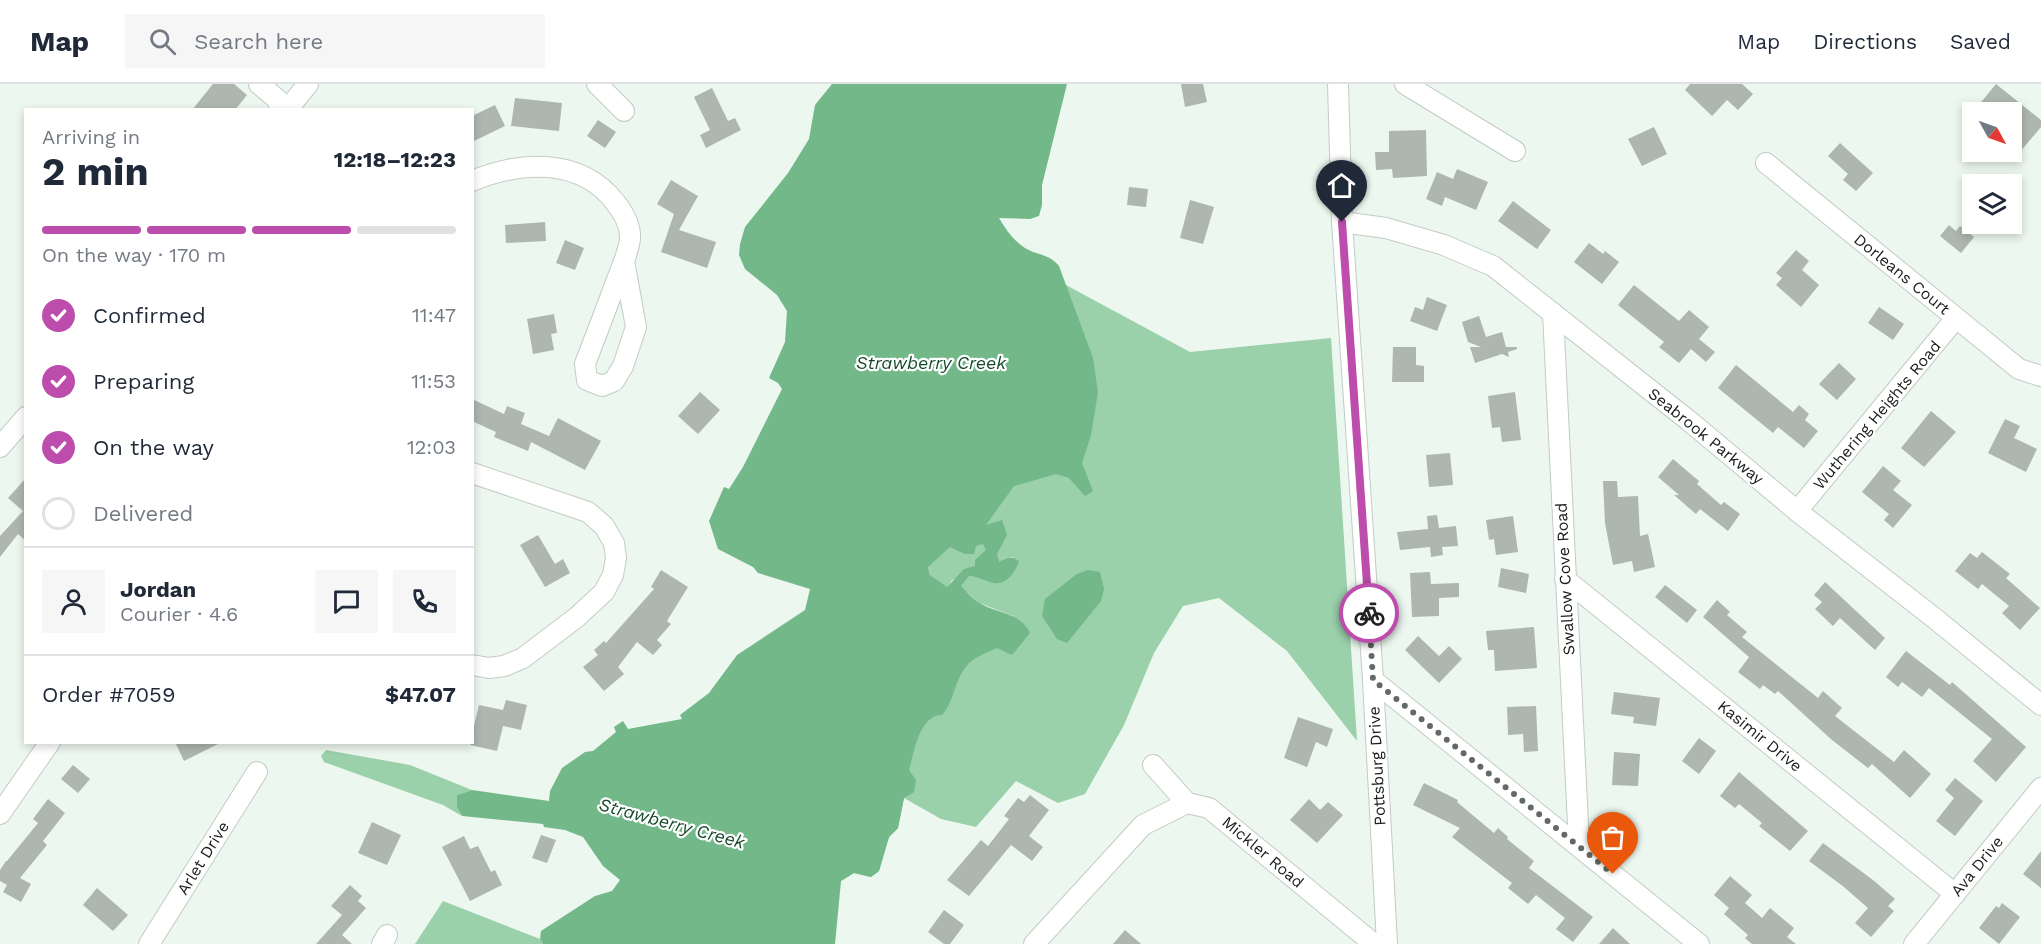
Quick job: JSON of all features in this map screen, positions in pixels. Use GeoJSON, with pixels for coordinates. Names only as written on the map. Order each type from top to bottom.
{"type":"FeatureCollection","features":[{"type":"Feature","properties":{"kind":"street"},"geometry":{"type":"LineString","coordinates":[[259,84],[278,100],[280,108]]}},
{"type":"Feature","properties":{"kind":"street"},"geometry":{"type":"LineString","coordinates":[[289,108],[308,84]]}},
{"type":"Feature","properties":{"kind":"street"},"geometry":{"type":"LineString","coordinates":[[597,84],[624,111]]}},
{"type":"Feature","properties":{"kind":"street","name":"Pottsburg Drive"},"geometry":{"type":"LineString","coordinates":[[1338,84],[1342,222],[1373,680],[1387,944]]}},
{"type":"Feature","properties":{"kind":"street"},"geometry":{"type":"LineString","coordinates":[[1405,84],[1515,151]]}},
{"type":"Feature","properties":{"kind":"street","name":"Dorleans Court"},"geometry":{"type":"LineString","coordinates":[[1766,163],[2019,369],[2041,376]]}},
{"type":"Feature","properties":{"kind":"street"},"geometry":{"type":"LineString","coordinates":[[474,180],[512,169],[543,165],[567,169],[584,177],[610,196],[625,214],[630,237],[624,261],[585,364],[587,380],[602,386],[614,381],[623,366],[636,327],[624,261]]}},
{"type":"Feature","properties":{"kind":"street","name":"Seabrook Parkway"},"geometry":{"type":"LineString","coordinates":[[1342,222],[1386,228],[1444,245],[1493,266],[2041,705]]}},
{"type":"Feature","properties":{"kind":"street","name":"Swallow Cove Road"},"geometry":{"type":"LineString","coordinates":[[1553,313],[1578,845]]}},
{"type":"Feature","properties":{"kind":"street","name":"Wuthering Heights Road"},"geometry":{"type":"LineString","coordinates":[[1797,511],[1956,318]]}},
{"type":"Feature","properties":{"kind":"street"},"geometry":{"type":"LineString","coordinates":[[0,447],[24,423]]}},
{"type":"Feature","properties":{"kind":"street"},"geometry":{"type":"LineString","coordinates":[[474,473],[588,512],[604,526],[614,543],[616,558],[612,575],[604,592],[577,617],[523,658],[504,666],[481,666]]}},
{"type":"Feature","properties":{"kind":"street","name":"Kasimir Drive"},"geometry":{"type":"LineString","coordinates":[[1565,579],[1955,894]]}},
{"type":"Feature","properties":{"kind":"street"},"geometry":{"type":"LineString","coordinates":[[1373,680],[1699,944]]}},
{"type":"Feature","properties":{"kind":"street"},"geometry":{"type":"LineString","coordinates":[[0,814],[49,744]]}},
{"type":"Feature","properties":{"kind":"street","name":"Mickler Road"},"geometry":{"type":"LineString","coordinates":[[1154,765],[1187,803],[1209,808],[1374,944]]}},
{"type":"Feature","properties":{"kind":"street","name":"Arlet Drive"},"geometry":{"type":"LineString","coordinates":[[149,944],[257,772]]}},
{"type":"Feature","properties":{"kind":"street","name":"Ava Drive"},"geometry":{"type":"LineString","coordinates":[[1914,944],[2041,788]]}},
{"type":"Feature","properties":{"kind":"street"},"geometry":{"type":"LineString","coordinates":[[1034,944],[1143,825],[1187,803]]}},
{"type":"Feature","properties":{"kind":"shaded area"},"geometry":{"type":"Polygon","coordinates":[[[1066,285],[1190,352],[1331,338],[1357,741],[1287,651],[1219,598],[1183,606],[1154,653],[1124,725],[1085,794],[1058,803],[1016,781],[976,827],[941,819],[904,798],[898,828],[889,837],[879,871],[871,877],[854,873],[841,881],[907,775],[908,727],[1013,616],[979,603],[960,586],[969,576],[981,577],[995,583],[1013,557],[1005,558],[999,563],[952,580],[947,588],[930,575],[928,567],[1066,285]]]}},
{"type":"Feature","properties":{"kind":"shaded area"},"geometry":{"type":"Polygon","coordinates":[[[326,750],[410,765],[472,790],[457,795],[457,806],[462,816],[443,805],[324,762],[321,756],[326,750]]]}},
{"type":"Feature","properties":{"kind":"shaded area"},"geometry":{"type":"Polygon","coordinates":[[[443,901],[540,939],[543,944],[415,944],[443,901]]]}},
{"type":"Feature","properties":{"kind":"water","name":"Strawberry Creek"},"geometry":{"type":"Polygon","coordinates":[[[832,84],[1067,84],[1042,185],[1042,205],[1039,216],[1030,219],[999,218],[1021,245],[1051,259],[1059,266],[1093,358],[1098,392],[1091,435],[1082,463],[1093,491],[1085,496],[1069,478],[1056,474],[1014,486],[986,525],[1002,520],[1007,535],[997,554],[999,562],[1011,558],[1019,561],[1018,565],[1003,582],[994,583],[969,576],[961,586],[978,602],[1020,621],[1030,633],[1012,655],[997,648],[971,661],[958,679],[946,710],[942,715],[928,721],[923,728],[909,770],[916,780],[914,792],[904,798],[898,828],[889,837],[879,871],[871,877],[854,873],[841,881],[835,944],[543,944],[540,939],[541,931],[595,896],[612,891],[620,880],[603,866],[583,837],[565,830],[544,827],[543,824],[462,816],[457,807],[457,795],[472,790],[549,801],[550,791],[562,768],[585,752],[593,751],[616,732],[614,727],[623,721],[628,729],[682,719],[680,715],[709,693],[737,655],[805,610],[810,589],[758,573],[753,567],[718,549],[709,521],[724,487],[729,489],[743,467],[782,389],[778,383],[769,378],[785,342],[787,311],[777,295],[745,269],[739,255],[740,244],[745,227],[788,173],[809,139],[815,105],[832,84]],[[983,544],[976,546],[974,554],[965,554],[950,547],[928,567],[930,575],[947,587],[964,569],[975,566],[975,560],[986,550],[983,544]]]}},
{"type":"Feature","properties":{"kind":"water"},"geometry":{"type":"Polygon","coordinates":[[[1088,570],[1100,572],[1104,589],[1101,601],[1067,643],[1057,639],[1042,616],[1045,599],[1077,574],[1088,570]]]}},
{"type":"Feature","properties":{"kind":"building"},"geometry":{"type":"Polygon","coordinates":[[[213,84],[234,84],[247,95],[237,108],[194,108],[213,84]]]}},
{"type":"Feature","properties":{"kind":"building"},"geometry":{"type":"Polygon","coordinates":[[[1181,84],[1203,84],[1207,102],[1185,107],[1181,84]]]}},
{"type":"Feature","properties":{"kind":"building"},"geometry":{"type":"Polygon","coordinates":[[[1690,84],[1742,84],[1753,94],[1738,110],[1727,100],[1712,116],[1685,90],[1690,84]]]}},
{"type":"Feature","properties":{"kind":"building"},"geometry":{"type":"Polygon","coordinates":[[[1996,84],[2018,102],[1981,102],[1996,84]]]}},
{"type":"Feature","properties":{"kind":"building"},"geometry":{"type":"Polygon","coordinates":[[[712,88],[728,121],[735,118],[741,130],[706,148],[700,135],[710,130],[694,97],[712,88]]]}},
{"type":"Feature","properties":{"kind":"building"},"geometry":{"type":"Polygon","coordinates":[[[515,98],[562,103],[559,131],[511,126],[515,98]]]}},
{"type":"Feature","properties":{"kind":"building"},"geometry":{"type":"Polygon","coordinates":[[[495,105],[505,126],[474,141],[474,115],[495,105]]]}},
{"type":"Feature","properties":{"kind":"building"},"geometry":{"type":"Polygon","coordinates":[[[2022,105],[2041,120],[2041,127],[2022,149],[2022,105]]]}},
{"type":"Feature","properties":{"kind":"building"},"geometry":{"type":"Polygon","coordinates":[[[598,120],[616,132],[605,148],[587,136],[598,120]]]}},
{"type":"Feature","properties":{"kind":"building"},"geometry":{"type":"Polygon","coordinates":[[[1654,127],[1667,154],[1642,166],[1628,139],[1654,127]]]}},
{"type":"Feature","properties":{"kind":"building"},"geometry":{"type":"Polygon","coordinates":[[[1426,130],[1427,176],[1393,178],[1392,169],[1376,170],[1375,152],[1389,152],[1389,131],[1426,130]]]}},
{"type":"Feature","properties":{"kind":"building"},"geometry":{"type":"Polygon","coordinates":[[[1840,143],[1873,173],[1856,191],[1843,180],[1848,174],[1828,156],[1840,143]]]}},
{"type":"Feature","properties":{"kind":"building"},"geometry":{"type":"Polygon","coordinates":[[[1457,169],[1488,182],[1476,210],[1445,197],[1442,206],[1426,199],[1437,172],[1453,179],[1457,169]]]}},
{"type":"Feature","properties":{"kind":"building"},"geometry":{"type":"Polygon","coordinates":[[[671,180],[698,196],[679,230],[716,242],[707,268],[661,252],[674,214],[657,204],[671,180]]]}},
{"type":"Feature","properties":{"kind":"building"},"geometry":{"type":"Polygon","coordinates":[[[1129,187],[1148,189],[1146,207],[1127,205],[1129,187]]]}},
{"type":"Feature","properties":{"kind":"building"},"geometry":{"type":"Polygon","coordinates":[[[1190,200],[1214,207],[1203,244],[1180,238],[1190,200]]]}},
{"type":"Feature","properties":{"kind":"building"},"geometry":{"type":"Polygon","coordinates":[[[1513,201],[1551,230],[1537,249],[1498,221],[1513,201]]]}},
{"type":"Feature","properties":{"kind":"building"},"geometry":{"type":"Polygon","coordinates":[[[545,222],[546,241],[506,243],[505,225],[545,222]]]}},
{"type":"Feature","properties":{"kind":"building"},"geometry":{"type":"Polygon","coordinates":[[[1949,225],[1956,231],[1960,226],[1962,234],[1970,234],[1974,237],[1961,253],[1940,236],[1949,225]]]}},
{"type":"Feature","properties":{"kind":"building"},"geometry":{"type":"Polygon","coordinates":[[[565,240],[584,248],[575,270],[556,263],[565,240]]]}},
{"type":"Feature","properties":{"kind":"building"},"geometry":{"type":"Polygon","coordinates":[[[1589,243],[1603,254],[1605,251],[1619,262],[1602,284],[1574,262],[1589,243]]]}},
{"type":"Feature","properties":{"kind":"building"},"geometry":{"type":"Polygon","coordinates":[[[1796,250],[1809,261],[1802,270],[1819,285],[1801,307],[1776,285],[1782,278],[1776,273],[1796,250]]]}},
{"type":"Feature","properties":{"kind":"building"},"geometry":{"type":"Polygon","coordinates":[[[1634,285],[1679,321],[1689,310],[1709,327],[1699,339],[1715,352],[1706,362],[1691,349],[1679,363],[1659,347],[1664,342],[1618,305],[1634,285]]]}},
{"type":"Feature","properties":{"kind":"building"},"geometry":{"type":"Polygon","coordinates":[[[1427,297],[1447,305],[1437,331],[1410,321],[1415,307],[1423,310],[1427,297]]]}},
{"type":"Feature","properties":{"kind":"building"},"geometry":{"type":"Polygon","coordinates":[[[1879,307],[1904,324],[1893,340],[1868,323],[1879,307]]]}},
{"type":"Feature","properties":{"kind":"building"},"geometry":{"type":"Polygon","coordinates":[[[554,314],[557,333],[551,334],[554,350],[533,354],[527,319],[554,314]]]}},
{"type":"Feature","properties":{"kind":"building"},"geometry":{"type":"Polygon","coordinates":[[[1479,316],[1486,337],[1502,332],[1506,347],[1517,347],[1508,352],[1509,357],[1502,354],[1475,363],[1470,347],[1481,347],[1468,342],[1462,322],[1479,316]]]}},
{"type":"Feature","properties":{"kind":"building"},"geometry":{"type":"Polygon","coordinates":[[[1393,347],[1416,347],[1416,365],[1424,366],[1424,382],[1392,382],[1393,347]]]}},
{"type":"Feature","properties":{"kind":"building"},"geometry":{"type":"Polygon","coordinates":[[[1839,363],[1856,379],[1837,400],[1819,384],[1839,363]]]}},
{"type":"Feature","properties":{"kind":"building"},"geometry":{"type":"Polygon","coordinates":[[[1736,365],[1793,412],[1799,405],[1809,414],[1805,420],[1818,431],[1804,448],[1778,427],[1773,433],[1718,388],[1736,365]]]}},
{"type":"Feature","properties":{"kind":"building"},"geometry":{"type":"Polygon","coordinates":[[[700,392],[720,410],[698,434],[678,416],[700,392]]]}},
{"type":"Feature","properties":{"kind":"building"},"geometry":{"type":"Polygon","coordinates":[[[1515,392],[1521,440],[1502,442],[1500,427],[1492,428],[1488,396],[1515,392]]]}},
{"type":"Feature","properties":{"kind":"building"},"geometry":{"type":"Polygon","coordinates":[[[474,400],[504,414],[507,406],[525,413],[521,424],[549,436],[558,418],[601,441],[585,470],[531,442],[528,451],[494,437],[496,432],[474,422],[474,400]]]}},
{"type":"Feature","properties":{"kind":"building"},"geometry":{"type":"Polygon","coordinates":[[[1931,411],[1956,432],[1924,467],[1901,448],[1931,411]]]}},
{"type":"Feature","properties":{"kind":"building"},"geometry":{"type":"Polygon","coordinates":[[[2005,419],[2020,426],[2014,438],[2037,449],[2026,472],[1988,453],[2005,419]]]}},
{"type":"Feature","properties":{"kind":"building"},"geometry":{"type":"Polygon","coordinates":[[[1450,453],[1453,485],[1429,487],[1426,455],[1450,453]]]}},
{"type":"Feature","properties":{"kind":"building"},"geometry":{"type":"Polygon","coordinates":[[[1673,459],[1699,481],[1697,484],[1721,505],[1724,502],[1740,514],[1728,531],[1700,509],[1696,514],[1658,477],[1673,459]]]}},
{"type":"Feature","properties":{"kind":"building"},"geometry":{"type":"Polygon","coordinates":[[[1883,466],[1901,481],[1893,490],[1912,505],[1893,528],[1884,520],[1889,514],[1862,492],[1883,466]]]}},
{"type":"Feature","properties":{"kind":"building"},"geometry":{"type":"Polygon","coordinates":[[[24,480],[24,539],[18,534],[0,557],[0,536],[23,511],[8,498],[24,480]]]}},
{"type":"Feature","properties":{"kind":"building"},"geometry":{"type":"Polygon","coordinates":[[[1603,481],[1617,481],[1618,497],[1638,496],[1640,536],[1648,534],[1655,567],[1634,572],[1632,561],[1613,565],[1605,523],[1603,481]]]}},
{"type":"Feature","properties":{"kind":"building"},"geometry":{"type":"Polygon","coordinates":[[[1437,515],[1439,528],[1456,526],[1458,546],[1442,547],[1443,555],[1431,557],[1430,547],[1400,550],[1397,532],[1428,529],[1427,516],[1437,515]]]}},
{"type":"Feature","properties":{"kind":"building"},"geometry":{"type":"Polygon","coordinates":[[[1513,516],[1518,552],[1496,555],[1494,539],[1489,540],[1486,520],[1513,516]]]}},
{"type":"Feature","properties":{"kind":"building"},"geometry":{"type":"Polygon","coordinates":[[[538,535],[555,564],[563,559],[570,573],[545,587],[520,545],[538,535]]]}},
{"type":"Feature","properties":{"kind":"building"},"geometry":{"type":"Polygon","coordinates":[[[1982,552],[2010,574],[2006,578],[2040,608],[2020,630],[2002,613],[2009,606],[1982,584],[1978,589],[1955,571],[1970,553],[1977,558],[1982,552]]]}},
{"type":"Feature","properties":{"kind":"building"},"geometry":{"type":"Polygon","coordinates":[[[1501,568],[1529,574],[1526,593],[1498,587],[1501,568]]]}},
{"type":"Feature","properties":{"kind":"building"},"geometry":{"type":"Polygon","coordinates":[[[661,570],[688,587],[667,621],[671,624],[657,640],[662,645],[653,655],[637,642],[618,667],[624,674],[604,691],[583,667],[598,655],[594,650],[604,641],[606,643],[654,589],[651,587],[661,570]]]}},
{"type":"Feature","properties":{"kind":"building"},"geometry":{"type":"Polygon","coordinates":[[[1430,572],[1431,584],[1459,583],[1459,597],[1439,598],[1439,616],[1412,617],[1410,573],[1430,572]]]}},
{"type":"Feature","properties":{"kind":"building"},"geometry":{"type":"Polygon","coordinates":[[[1825,582],[1885,638],[1875,650],[1840,618],[1833,626],[1815,609],[1822,602],[1814,595],[1825,582]]]}},
{"type":"Feature","properties":{"kind":"building"},"geometry":{"type":"Polygon","coordinates":[[[1665,585],[1697,610],[1687,623],[1655,597],[1665,585]]]}},
{"type":"Feature","properties":{"kind":"building"},"geometry":{"type":"Polygon","coordinates":[[[1717,600],[1730,612],[1727,615],[1747,632],[1742,637],[1818,698],[1823,691],[1842,708],[1835,716],[1894,762],[1904,750],[1931,774],[1910,798],[1872,764],[1868,768],[1832,740],[1778,691],[1775,694],[1763,685],[1760,689],[1738,672],[1749,657],[1703,617],[1717,600]]]}},
{"type":"Feature","properties":{"kind":"building"},"geometry":{"type":"Polygon","coordinates":[[[1534,627],[1537,668],[1495,671],[1494,650],[1488,650],[1486,631],[1534,627]]]}},
{"type":"Feature","properties":{"kind":"building"},"geometry":{"type":"Polygon","coordinates":[[[1418,636],[1439,656],[1449,646],[1462,659],[1439,683],[1405,650],[1418,636]]]}},
{"type":"Feature","properties":{"kind":"building"},"geometry":{"type":"Polygon","coordinates":[[[1906,651],[1950,685],[1952,682],[2026,747],[1996,782],[1973,761],[1992,739],[1929,688],[1922,697],[1902,682],[1898,687],[1886,677],[1906,651]]]}},
{"type":"Feature","properties":{"kind":"building"},"geometry":{"type":"Polygon","coordinates":[[[1614,692],[1660,698],[1656,726],[1633,723],[1634,717],[1611,714],[1614,692]]]}},
{"type":"Feature","properties":{"kind":"building"},"geometry":{"type":"Polygon","coordinates":[[[506,700],[527,705],[521,730],[503,726],[497,751],[470,745],[474,744],[474,726],[479,705],[503,710],[506,700]]]}},
{"type":"Feature","properties":{"kind":"building"},"geometry":{"type":"Polygon","coordinates":[[[1536,706],[1538,751],[1524,752],[1523,734],[1508,735],[1507,707],[1536,706]]]}},
{"type":"Feature","properties":{"kind":"building"},"geometry":{"type":"Polygon","coordinates":[[[1298,717],[1333,729],[1327,747],[1316,742],[1307,767],[1284,758],[1298,717]]]}},
{"type":"Feature","properties":{"kind":"building"},"geometry":{"type":"Polygon","coordinates":[[[1699,738],[1716,751],[1699,774],[1682,761],[1699,738]]]}},
{"type":"Feature","properties":{"kind":"building"},"geometry":{"type":"Polygon","coordinates":[[[176,744],[218,744],[184,761],[176,744]]]}},
{"type":"Feature","properties":{"kind":"building"},"geometry":{"type":"Polygon","coordinates":[[[1614,752],[1640,754],[1638,786],[1612,785],[1614,752]]]}},
{"type":"Feature","properties":{"kind":"building"},"geometry":{"type":"Polygon","coordinates":[[[73,765],[90,779],[78,793],[61,779],[73,765]]]}},
{"type":"Feature","properties":{"kind":"building"},"geometry":{"type":"Polygon","coordinates":[[[1739,772],[1808,831],[1790,851],[1759,826],[1762,823],[1739,804],[1735,808],[1720,796],[1739,772]]]}},
{"type":"Feature","properties":{"kind":"building"},"geometry":{"type":"Polygon","coordinates":[[[1955,778],[1983,801],[1955,836],[1936,821],[1954,798],[1945,790],[1955,778]]]}},
{"type":"Feature","properties":{"kind":"building"},"geometry":{"type":"Polygon","coordinates":[[[1424,783],[1458,800],[1457,802],[1494,833],[1498,828],[1508,837],[1507,839],[1534,861],[1529,868],[1593,917],[1573,942],[1556,929],[1565,918],[1536,895],[1528,904],[1508,888],[1512,883],[1452,837],[1460,828],[1413,805],[1424,783]]]}},
{"type":"Feature","properties":{"kind":"building"},"geometry":{"type":"Polygon","coordinates":[[[1030,795],[1049,810],[1029,836],[1043,847],[1032,861],[1011,845],[969,896],[947,880],[981,840],[988,846],[1009,819],[1004,816],[1018,798],[1024,802],[1030,795]]]}},
{"type":"Feature","properties":{"kind":"building"},"geometry":{"type":"Polygon","coordinates":[[[48,799],[65,813],[43,841],[47,845],[20,878],[31,884],[21,902],[3,892],[7,885],[0,881],[0,870],[38,823],[33,819],[48,799]]]}},
{"type":"Feature","properties":{"kind":"building"},"geometry":{"type":"Polygon","coordinates":[[[1309,799],[1320,810],[1328,802],[1343,815],[1317,843],[1290,820],[1309,799]]]}},
{"type":"Feature","properties":{"kind":"building"},"geometry":{"type":"Polygon","coordinates":[[[372,822],[401,835],[387,865],[358,853],[372,822]]]}},
{"type":"Feature","properties":{"kind":"building"},"geometry":{"type":"Polygon","coordinates":[[[541,835],[556,840],[547,863],[532,858],[541,835]]]}},
{"type":"Feature","properties":{"kind":"building"},"geometry":{"type":"Polygon","coordinates":[[[464,836],[470,849],[478,846],[491,872],[495,870],[502,885],[470,901],[442,847],[464,836]]]}},
{"type":"Feature","properties":{"kind":"building"},"geometry":{"type":"Polygon","coordinates":[[[1823,843],[1895,899],[1888,906],[1894,911],[1871,937],[1855,923],[1868,908],[1809,861],[1823,843]]]}},
{"type":"Feature","properties":{"kind":"building"},"geometry":{"type":"Polygon","coordinates":[[[2041,851],[2041,888],[2023,874],[2041,851]]]}},
{"type":"Feature","properties":{"kind":"building"},"geometry":{"type":"Polygon","coordinates":[[[1730,876],[1752,895],[1745,903],[1762,918],[1770,908],[1794,928],[1787,937],[1796,944],[1752,944],[1745,938],[1748,935],[1724,914],[1729,908],[1714,895],[1730,876]]]}},
{"type":"Feature","properties":{"kind":"building"},"geometry":{"type":"Polygon","coordinates":[[[350,885],[362,896],[358,901],[366,908],[342,935],[352,944],[316,944],[342,915],[331,906],[350,885]]]}},
{"type":"Feature","properties":{"kind":"building"},"geometry":{"type":"Polygon","coordinates":[[[97,888],[128,915],[113,931],[83,905],[97,888]]]}},
{"type":"Feature","properties":{"kind":"building"},"geometry":{"type":"Polygon","coordinates":[[[2002,903],[2020,917],[1999,944],[1979,928],[1996,906],[1999,908],[2002,903]]]}},
{"type":"Feature","properties":{"kind":"building"},"geometry":{"type":"Polygon","coordinates":[[[944,910],[964,925],[950,944],[944,944],[928,932],[944,910]]]}},
{"type":"Feature","properties":{"kind":"building"},"geometry":{"type":"Polygon","coordinates":[[[1613,928],[1630,944],[1599,944],[1613,928]]]}},
{"type":"Feature","properties":{"kind":"building"},"geometry":{"type":"Polygon","coordinates":[[[1125,930],[1141,944],[1113,944],[1125,930]]]}},
{"type":"Feature","properties":{"kind":"way so far"},"geometry":{"type":"LineString","coordinates":[[1369,613],[1373,680],[1613,874]]}},
{"type":"Feature","properties":{"kind":"route"},"geometry":{"type":"LineString","coordinates":[[1342,222],[1369,613]]}}]}
